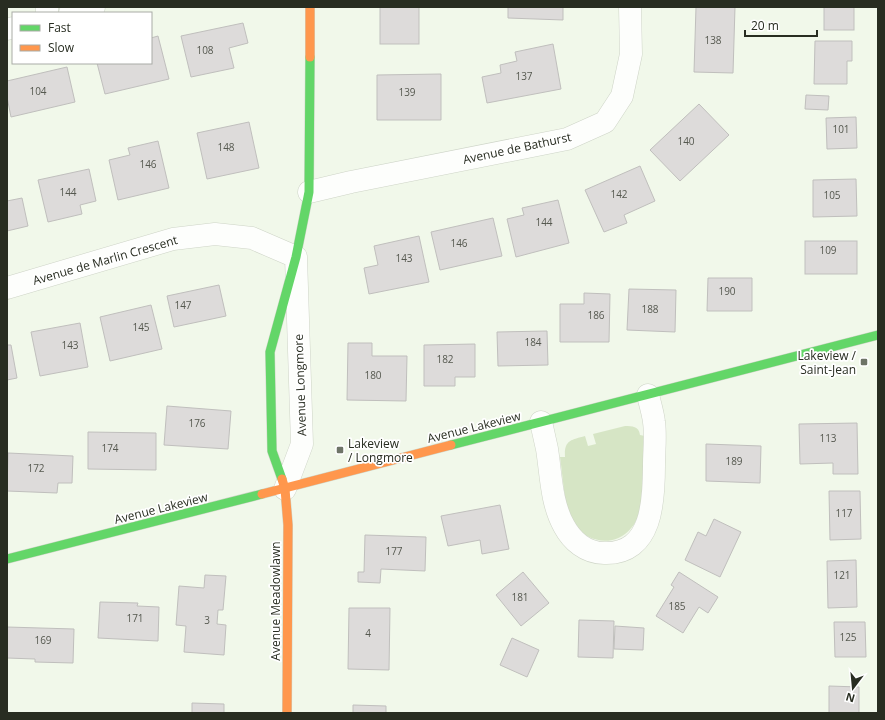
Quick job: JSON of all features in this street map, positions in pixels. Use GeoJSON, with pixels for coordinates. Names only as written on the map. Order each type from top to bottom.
{"type":"FeatureCollection","features":[{"type":"Feature","properties":{"kind":"street"},"geometry":{"type":"LineString","coordinates":[[74,12],[94,7]]}},
{"type":"Feature","properties":{"kind":"street","name":"Avenue Longmore"},"geometry":{"type":"LineString","coordinates":[[285,489],[272,451],[270,352],[296,257],[309,192],[310,7]]}},
{"type":"Feature","properties":{"kind":"street","name":"Avenue de Bathurst"},"geometry":{"type":"LineString","coordinates":[[309,192],[351,182],[566,139],[605,122],[622,96],[631,54],[630,7]]}},
{"type":"Feature","properties":{"kind":"street","name":"Avenue de Marlin Crescent"},"geometry":{"type":"LineString","coordinates":[[7,288],[173,239],[215,234],[252,238],[296,257]]}},
{"type":"Feature","properties":{"kind":"street","name":"Avenue Longmore"},"geometry":{"type":"LineString","coordinates":[[285,489],[302,444],[296,257]]}},
{"type":"Feature","properties":{"kind":"street","name":"Avenue Lakeview"},"geometry":{"type":"LineString","coordinates":[[7,559],[285,489],[878,335]]}},
{"type":"Feature","properties":{"kind":"street"},"geometry":{"type":"LineString","coordinates":[[541,422],[547,447],[557,511],[570,537],[591,551],[603,554],[614,553],[626,549],[636,542],[644,532],[649,521],[652,508],[655,430],[648,395]]}},
{"type":"Feature","properties":{"kind":"street","name":"Avenue Meadowlawn"},"geometry":{"type":"LineString","coordinates":[[285,489],[288,525],[287,713]]}},
{"type":"Feature","properties":{"kind":"green space"},"geometry":{"type":"Polygon","coordinates":[[[625,426],[637,428],[640,435],[645,436],[641,509],[633,526],[621,537],[605,541],[596,540],[582,533],[571,521],[565,498],[560,457],[565,457],[567,444],[572,440],[585,436],[588,446],[596,444],[593,434],[625,426]]]}},
{"type":"Feature","properties":{"kind":"building"},"geometry":{"type":"Polygon","coordinates":[[[380,7],[419,7],[419,44],[380,44],[380,7]]]}},
{"type":"Feature","properties":{"kind":"building"},"geometry":{"type":"Polygon","coordinates":[[[508,7],[563,7],[563,20],[508,18],[508,7]]]}},
{"type":"Feature","properties":{"kind":"building"},"geometry":{"type":"Polygon","coordinates":[[[696,7],[735,7],[733,73],[694,72],[696,7]]]}},
{"type":"Feature","properties":{"kind":"building"},"geometry":{"type":"Polygon","coordinates":[[[824,7],[854,7],[854,30],[824,30],[824,7]]]}},
{"type":"Feature","properties":{"kind":"building"},"geometry":{"type":"Polygon","coordinates":[[[243,23],[248,43],[229,48],[234,68],[191,77],[181,36],[243,23]]]}},
{"type":"Feature","properties":{"kind":"building"},"geometry":{"type":"Polygon","coordinates":[[[158,36],[169,79],[105,94],[97,64],[152,64],[152,38],[158,36]]]}},
{"type":"Feature","properties":{"kind":"building"},"geometry":{"type":"Polygon","coordinates":[[[815,41],[852,41],[852,61],[847,61],[847,84],[814,84],[815,41]]]}},
{"type":"Feature","properties":{"kind":"building"},"geometry":{"type":"Polygon","coordinates":[[[553,44],[561,89],[487,103],[482,77],[501,73],[500,65],[517,61],[515,52],[553,44]]]}},
{"type":"Feature","properties":{"kind":"building"},"geometry":{"type":"Polygon","coordinates":[[[67,67],[75,102],[11,117],[7,97],[7,81],[67,67]]]}},
{"type":"Feature","properties":{"kind":"building"},"geometry":{"type":"Polygon","coordinates":[[[441,74],[441,120],[377,120],[377,75],[441,74]]]}},
{"type":"Feature","properties":{"kind":"building"},"geometry":{"type":"Polygon","coordinates":[[[806,95],[829,96],[828,110],[805,109],[806,95]]]}},
{"type":"Feature","properties":{"kind":"building"},"geometry":{"type":"Polygon","coordinates":[[[699,104],[729,135],[680,181],[650,150],[699,104]]]}},
{"type":"Feature","properties":{"kind":"building"},"geometry":{"type":"Polygon","coordinates":[[[856,117],[857,148],[827,149],[826,118],[856,117]]]}},
{"type":"Feature","properties":{"kind":"building"},"geometry":{"type":"Polygon","coordinates":[[[249,122],[259,168],[207,179],[197,133],[249,122]]]}},
{"type":"Feature","properties":{"kind":"building"},"geometry":{"type":"Polygon","coordinates":[[[158,141],[169,188],[118,200],[109,160],[130,155],[128,148],[158,141]]]}},
{"type":"Feature","properties":{"kind":"building"},"geometry":{"type":"Polygon","coordinates":[[[640,166],[655,201],[624,215],[627,223],[604,232],[585,190],[640,166]]]}},
{"type":"Feature","properties":{"kind":"building"},"geometry":{"type":"Polygon","coordinates":[[[89,169],[96,201],[80,205],[82,214],[48,222],[38,180],[89,169]]]}},
{"type":"Feature","properties":{"kind":"building"},"geometry":{"type":"Polygon","coordinates":[[[856,179],[857,216],[813,217],[813,180],[856,179]]]}},
{"type":"Feature","properties":{"kind":"building"},"geometry":{"type":"Polygon","coordinates":[[[22,198],[28,226],[7,231],[7,201],[22,198]]]}},
{"type":"Feature","properties":{"kind":"building"},"geometry":{"type":"Polygon","coordinates":[[[558,200],[569,243],[516,257],[507,219],[524,215],[522,208],[558,200]]]}},
{"type":"Feature","properties":{"kind":"building"},"geometry":{"type":"Polygon","coordinates":[[[493,218],[502,256],[440,270],[431,232],[493,218]]]}},
{"type":"Feature","properties":{"kind":"building"},"geometry":{"type":"Polygon","coordinates":[[[419,236],[429,282],[369,294],[364,268],[378,265],[374,246],[419,236]]]}},
{"type":"Feature","properties":{"kind":"building"},"geometry":{"type":"Polygon","coordinates":[[[805,241],[857,241],[857,274],[805,274],[805,241]]]}},
{"type":"Feature","properties":{"kind":"building"},"geometry":{"type":"Polygon","coordinates":[[[708,278],[752,278],[752,311],[707,311],[708,278]]]}},
{"type":"Feature","properties":{"kind":"building"},"geometry":{"type":"Polygon","coordinates":[[[219,285],[226,316],[174,327],[167,296],[219,285]]]}},
{"type":"Feature","properties":{"kind":"building"},"geometry":{"type":"Polygon","coordinates":[[[629,289],[676,290],[675,332],[627,330],[629,289]]]}},
{"type":"Feature","properties":{"kind":"building"},"geometry":{"type":"Polygon","coordinates":[[[584,293],[610,294],[609,342],[560,342],[560,304],[584,304],[584,293]]]}},
{"type":"Feature","properties":{"kind":"building"},"geometry":{"type":"Polygon","coordinates":[[[151,305],[162,349],[110,361],[100,317],[151,305]]]}},
{"type":"Feature","properties":{"kind":"building"},"geometry":{"type":"Polygon","coordinates":[[[80,323],[88,367],[40,376],[31,332],[80,323]]]}},
{"type":"Feature","properties":{"kind":"building"},"geometry":{"type":"Polygon","coordinates":[[[547,331],[548,365],[498,366],[497,332],[547,331]]]}},
{"type":"Feature","properties":{"kind":"building"},"geometry":{"type":"Polygon","coordinates":[[[348,343],[372,343],[372,356],[407,356],[406,401],[347,400],[348,343]]]}},
{"type":"Feature","properties":{"kind":"building"},"geometry":{"type":"Polygon","coordinates":[[[475,344],[475,377],[455,377],[455,386],[424,386],[424,345],[475,344]]]}},
{"type":"Feature","properties":{"kind":"building"},"geometry":{"type":"Polygon","coordinates":[[[7,345],[11,345],[17,378],[7,380],[7,345]]]}},
{"type":"Feature","properties":{"kind":"building"},"geometry":{"type":"Polygon","coordinates":[[[167,406],[231,411],[228,449],[164,445],[167,406]]]}},
{"type":"Feature","properties":{"kind":"building"},"geometry":{"type":"Polygon","coordinates":[[[857,423],[858,474],[833,474],[833,463],[800,464],[799,424],[857,423]]]}},
{"type":"Feature","properties":{"kind":"building"},"geometry":{"type":"Polygon","coordinates":[[[88,432],[156,433],[156,470],[88,469],[88,432]]]}},
{"type":"Feature","properties":{"kind":"building"},"geometry":{"type":"Polygon","coordinates":[[[706,444],[761,446],[760,483],[706,481],[706,444]]]}},
{"type":"Feature","properties":{"kind":"building"},"geometry":{"type":"Polygon","coordinates":[[[8,453],[73,456],[72,483],[58,483],[57,493],[7,491],[8,453]]]}},
{"type":"Feature","properties":{"kind":"building"},"geometry":{"type":"Polygon","coordinates":[[[829,491],[860,491],[861,539],[830,540],[829,491]]]}},
{"type":"Feature","properties":{"kind":"building"},"geometry":{"type":"Polygon","coordinates":[[[500,505],[509,549],[482,554],[480,540],[448,546],[441,516],[500,505]]]}},
{"type":"Feature","properties":{"kind":"building"},"geometry":{"type":"Polygon","coordinates":[[[714,519],[741,532],[720,577],[685,560],[698,532],[706,536],[714,519]]]}},
{"type":"Feature","properties":{"kind":"building"},"geometry":{"type":"Polygon","coordinates":[[[365,535],[426,537],[425,571],[381,569],[380,583],[358,582],[358,572],[364,572],[365,535]]]}},
{"type":"Feature","properties":{"kind":"building"},"geometry":{"type":"Polygon","coordinates":[[[856,560],[857,607],[828,608],[827,561],[856,560]]]}},
{"type":"Feature","properties":{"kind":"building"},"geometry":{"type":"Polygon","coordinates":[[[523,572],[549,603],[521,626],[496,595],[523,572]]]}},
{"type":"Feature","properties":{"kind":"building"},"geometry":{"type":"Polygon","coordinates":[[[679,572],[718,597],[708,613],[699,607],[683,633],[656,616],[674,587],[671,585],[679,572]]]}},
{"type":"Feature","properties":{"kind":"building"},"geometry":{"type":"Polygon","coordinates":[[[205,575],[226,576],[223,610],[218,610],[217,624],[226,625],[224,655],[184,652],[186,626],[176,625],[179,586],[204,588],[205,575]]]}},
{"type":"Feature","properties":{"kind":"building"},"geometry":{"type":"Polygon","coordinates":[[[100,602],[138,603],[137,606],[159,607],[158,641],[98,638],[100,602]]]}},
{"type":"Feature","properties":{"kind":"building"},"geometry":{"type":"Polygon","coordinates":[[[349,608],[390,608],[389,670],[348,669],[349,608]]]}},
{"type":"Feature","properties":{"kind":"building"},"geometry":{"type":"Polygon","coordinates":[[[579,620],[614,621],[613,658],[578,657],[579,620]]]}},
{"type":"Feature","properties":{"kind":"building"},"geometry":{"type":"Polygon","coordinates":[[[834,622],[865,622],[866,657],[835,657],[834,622]]]}},
{"type":"Feature","properties":{"kind":"building"},"geometry":{"type":"Polygon","coordinates":[[[615,626],[644,628],[643,650],[614,649],[615,626]]]}},
{"type":"Feature","properties":{"kind":"building"},"geometry":{"type":"Polygon","coordinates":[[[7,627],[74,629],[73,663],[35,662],[35,659],[7,658],[7,627]]]}},
{"type":"Feature","properties":{"kind":"building"},"geometry":{"type":"Polygon","coordinates":[[[512,638],[539,650],[527,677],[500,665],[512,638]]]}},
{"type":"Feature","properties":{"kind":"building"},"geometry":{"type":"Polygon","coordinates":[[[829,686],[859,687],[859,713],[829,713],[829,686]]]}},
{"type":"Feature","properties":{"kind":"building"},"geometry":{"type":"Polygon","coordinates":[[[192,703],[224,704],[224,713],[192,713],[192,703]]]}},
{"type":"Feature","properties":{"kind":"building"},"geometry":{"type":"Polygon","coordinates":[[[353,705],[386,706],[386,713],[353,713],[353,705]]]}},
{"type":"Feature","properties":{"kind":"traffic: fast"},"geometry":{"type":"LineString","coordinates":[[282,479],[272,451],[270,352],[296,257],[309,192],[310,57]]}},
{"type":"Feature","properties":{"kind":"traffic: fast"},"geometry":{"type":"LineString","coordinates":[[451,445],[878,335]]}},
{"type":"Feature","properties":{"kind":"traffic: fast"},"geometry":{"type":"LineString","coordinates":[[7,559],[262,494]]}},
{"type":"Feature","properties":{"kind":"traffic: slow"},"geometry":{"type":"LineString","coordinates":[[310,7],[310,57]]}},
{"type":"Feature","properties":{"kind":"traffic: slow"},"geometry":{"type":"LineString","coordinates":[[262,494],[451,445]]}},
{"type":"Feature","properties":{"kind":"traffic: slow"},"geometry":{"type":"LineString","coordinates":[[282,479],[285,489],[288,525],[287,713]]}},
{"type":"Feature","properties":{"kind":"place","name":"Lakeview / Saint-Jean"},"geometry":{"type":"Point","coordinates":[864,362]}},
{"type":"Feature","properties":{"kind":"place","name":"Lakeview / Longmore"},"geometry":{"type":"Point","coordinates":[340,450]}}]}
